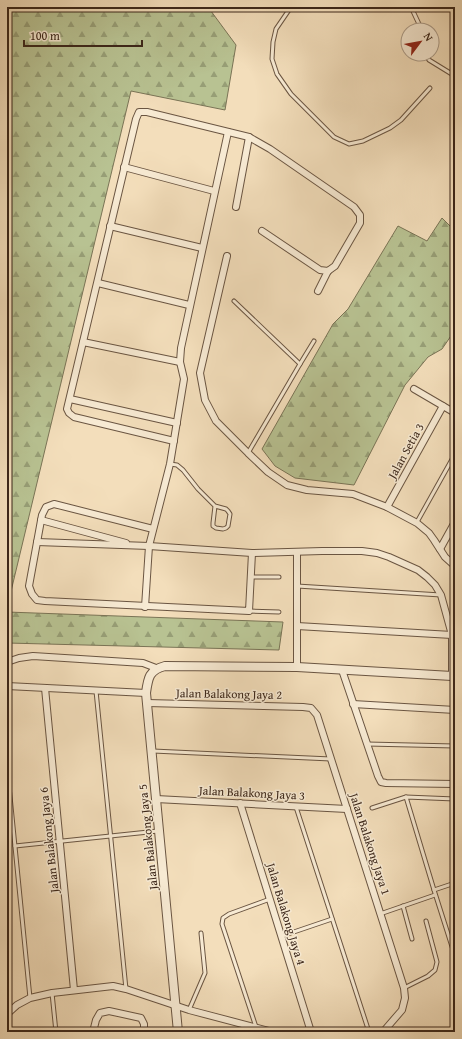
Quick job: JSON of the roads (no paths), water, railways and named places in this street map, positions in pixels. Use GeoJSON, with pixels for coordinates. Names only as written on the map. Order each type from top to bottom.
{"type":"FeatureCollection","features":[{"type":"Feature","properties":{"kind":"street"},"geometry":{"type":"LineString","coordinates":[[174,441],[74,417],[67,409],[98,283],[124,167],[136,119],[140,112],[147,112],[248,137],[270,148],[354,207],[360,215],[360,223],[335,266],[328,271],[318,291]]}},
{"type":"Feature","properties":{"kind":"street"},"geometry":{"type":"LineString","coordinates":[[145,607],[149,546],[170,464],[184,379],[180,362],[181,348],[228,132]]}},
{"type":"Feature","properties":{"kind":"street"},"geometry":{"type":"LineString","coordinates":[[236,207],[248,137]]}},
{"type":"Feature","properties":{"kind":"street"},"geometry":{"type":"LineString","coordinates":[[124,167],[214,191]]}},
{"type":"Feature","properties":{"kind":"street"},"geometry":{"type":"LineString","coordinates":[[110,226],[202,248]]}},
{"type":"Feature","properties":{"kind":"street"},"geometry":{"type":"LineString","coordinates":[[262,231],[320,270],[328,271]]}},
{"type":"Feature","properties":{"kind":"street"},"geometry":{"type":"LineString","coordinates":[[227,256],[200,372],[205,400],[216,421],[268,472],[288,485],[307,490],[352,494],[387,507],[417,523],[429,533],[445,557],[455,566]]}},
{"type":"Feature","properties":{"kind":"street"},"geometry":{"type":"LineString","coordinates":[[98,283],[190,305]]}},
{"type":"Feature","properties":{"kind":"street"},"geometry":{"type":"LineString","coordinates":[[83,342],[180,362]]}},
{"type":"Feature","properties":{"kind":"street"},"geometry":{"type":"LineString","coordinates":[[414,389],[455,413]]}},
{"type":"Feature","properties":{"kind":"street"},"geometry":{"type":"LineString","coordinates":[[70,398],[177,423]]}},
{"type":"Feature","properties":{"kind":"street","name":"Jalan Setia 3"},"geometry":{"type":"LineString","coordinates":[[387,507],[443,406]]}},
{"type":"Feature","properties":{"kind":"street"},"geometry":{"type":"LineString","coordinates":[[153,529],[54,504],[46,507],[42,515],[29,586],[32,594],[38,600],[45,601],[249,611],[252,553]]}},
{"type":"Feature","properties":{"kind":"street"},"geometry":{"type":"LineString","coordinates":[[41,520],[137,546]]}},
{"type":"Feature","properties":{"kind":"street"},"geometry":{"type":"LineString","coordinates":[[440,549],[455,522]]}},
{"type":"Feature","properties":{"kind":"street"},"geometry":{"type":"LineString","coordinates":[[7,662],[33,656],[143,663],[156,668],[165,666],[297,667],[453,676],[452,635],[441,595],[435,585],[418,570],[377,553],[355,551],[252,553],[149,546],[37,542]]}},
{"type":"Feature","properties":{"kind":"street"},"geometry":{"type":"LineString","coordinates":[[297,552],[297,667]]}},
{"type":"Feature","properties":{"kind":"street"},"geometry":{"type":"LineString","coordinates":[[297,626],[452,635]]}},
{"type":"Feature","properties":{"kind":"street","name":"Jalan Balakong Jaya 5"},"geometry":{"type":"LineString","coordinates":[[156,668],[149,676],[146,693],[178,1032]]}},
{"type":"Feature","properties":{"kind":"street"},"geometry":{"type":"LineString","coordinates":[[342,670],[381,782],[455,784]]}},
{"type":"Feature","properties":{"kind":"street"},"geometry":{"type":"LineString","coordinates":[[7,686],[146,693]]}},
{"type":"Feature","properties":{"kind":"street","name":"Jalan Balakong Jaya 6"},"geometry":{"type":"LineString","coordinates":[[45,688],[74,990]]}},
{"type":"Feature","properties":{"kind":"street","name":"Jalan Balakong Jaya 2"},"geometry":{"type":"LineString","coordinates":[[147,703],[311,708]]}},
{"type":"Feature","properties":{"kind":"street"},"geometry":{"type":"LineString","coordinates":[[353,704],[455,710]]}},
{"type":"Feature","properties":{"kind":"street","name":"Jalan Balakong Jaya 1"},"geometry":{"type":"LineString","coordinates":[[311,708],[317,715],[404,988]]}},
{"type":"Feature","properties":{"kind":"street","name":"Jalan Balakong Jaya 3"},"geometry":{"type":"LineString","coordinates":[[156,799],[347,808]]}},
{"type":"Feature","properties":{"kind":"street","name":"Jalan Balakong Jaya 4"},"geometry":{"type":"LineString","coordinates":[[240,803],[311,1032]]}},
{"type":"Feature","properties":{"kind":"street"},"geometry":{"type":"LineString","coordinates":[[7,1014],[17,1005],[30,998],[52,993],[113,986],[189,1010],[273,1032]]}},
{"type":"Feature","properties":{"kind":"street"},"geometry":{"type":"LineString","coordinates":[[383,1032],[402,1010],[405,998],[404,988]]}},
{"type":"Feature","properties":{"kind":"street"},"geometry":{"type":"LineString","coordinates":[[93,1032],[96,1020],[100,1013],[109,1010],[141,1018],[144,1024],[144,1032]]}},
{"type":"Feature","properties":{"kind":"lane"},"geometry":{"type":"LineString","coordinates":[[292,7],[276,29],[273,42],[272,59],[277,74],[291,94],[334,137],[349,144],[363,141],[390,128],[401,120],[430,88]]}},
{"type":"Feature","properties":{"kind":"lane"},"geometry":{"type":"LineString","coordinates":[[411,7],[418,22]]}},
{"type":"Feature","properties":{"kind":"lane"},"geometry":{"type":"LineString","coordinates":[[432,62],[455,76]]}},
{"type":"Feature","properties":{"kind":"lane"},"geometry":{"type":"LineString","coordinates":[[234,301],[300,364]]}},
{"type":"Feature","properties":{"kind":"lane"},"geometry":{"type":"LineString","coordinates":[[248,453],[314,341]]}},
{"type":"Feature","properties":{"kind":"lane"},"geometry":{"type":"LineString","coordinates":[[417,523],[455,454]]}},
{"type":"Feature","properties":{"kind":"lane"},"geometry":{"type":"LineString","coordinates":[[170,464],[177,465],[183,470],[198,490],[215,506],[228,510],[230,514],[228,526],[226,528],[216,528],[213,526],[212,523],[215,506]]}},
{"type":"Feature","properties":{"kind":"lane"},"geometry":{"type":"LineString","coordinates":[[251,577],[279,577]]}},
{"type":"Feature","properties":{"kind":"lane"},"geometry":{"type":"LineString","coordinates":[[297,586],[441,595]]}},
{"type":"Feature","properties":{"kind":"lane"},"geometry":{"type":"LineString","coordinates":[[249,611],[278,612]]}},
{"type":"Feature","properties":{"kind":"lane"},"geometry":{"type":"LineString","coordinates":[[96,691],[126,989]]}},
{"type":"Feature","properties":{"kind":"lane"},"geometry":{"type":"LineString","coordinates":[[367,744],[455,746]]}},
{"type":"Feature","properties":{"kind":"lane"},"geometry":{"type":"LineString","coordinates":[[151,750],[331,759]]}},
{"type":"Feature","properties":{"kind":"lane"},"geometry":{"type":"LineString","coordinates":[[7,766],[30,998]]}},
{"type":"Feature","properties":{"kind":"lane"},"geometry":{"type":"LineString","coordinates":[[372,808],[406,797],[455,799]]}},
{"type":"Feature","properties":{"kind":"lane"},"geometry":{"type":"LineString","coordinates":[[406,797],[455,956]]}},
{"type":"Feature","properties":{"kind":"lane"},"geometry":{"type":"LineString","coordinates":[[296,806],[369,1032]]}},
{"type":"Feature","properties":{"kind":"lane"},"geometry":{"type":"LineString","coordinates":[[15,846],[159,830]]}},
{"type":"Feature","properties":{"kind":"lane"},"geometry":{"type":"LineString","coordinates":[[434,890],[455,883]]}},
{"type":"Feature","properties":{"kind":"lane"},"geometry":{"type":"LineString","coordinates":[[380,914],[435,895]]}},
{"type":"Feature","properties":{"kind":"lane"},"geometry":{"type":"LineString","coordinates":[[256,1027],[222,924],[223,918],[229,914],[270,900]]}},
{"type":"Feature","properties":{"kind":"lane"},"geometry":{"type":"LineString","coordinates":[[403,906],[412,939]]}},
{"type":"Feature","properties":{"kind":"lane"},"geometry":{"type":"LineString","coordinates":[[282,936],[332,919]]}},
{"type":"Feature","properties":{"kind":"lane"},"geometry":{"type":"LineString","coordinates":[[404,988],[428,976],[435,970],[437,962],[426,921]]}},
{"type":"Feature","properties":{"kind":"lane"},"geometry":{"type":"LineString","coordinates":[[189,1010],[205,973],[201,933]]}},
{"type":"Feature","properties":{"kind":"lane"},"geometry":{"type":"LineString","coordinates":[[52,993],[56,1032]]}}]}
